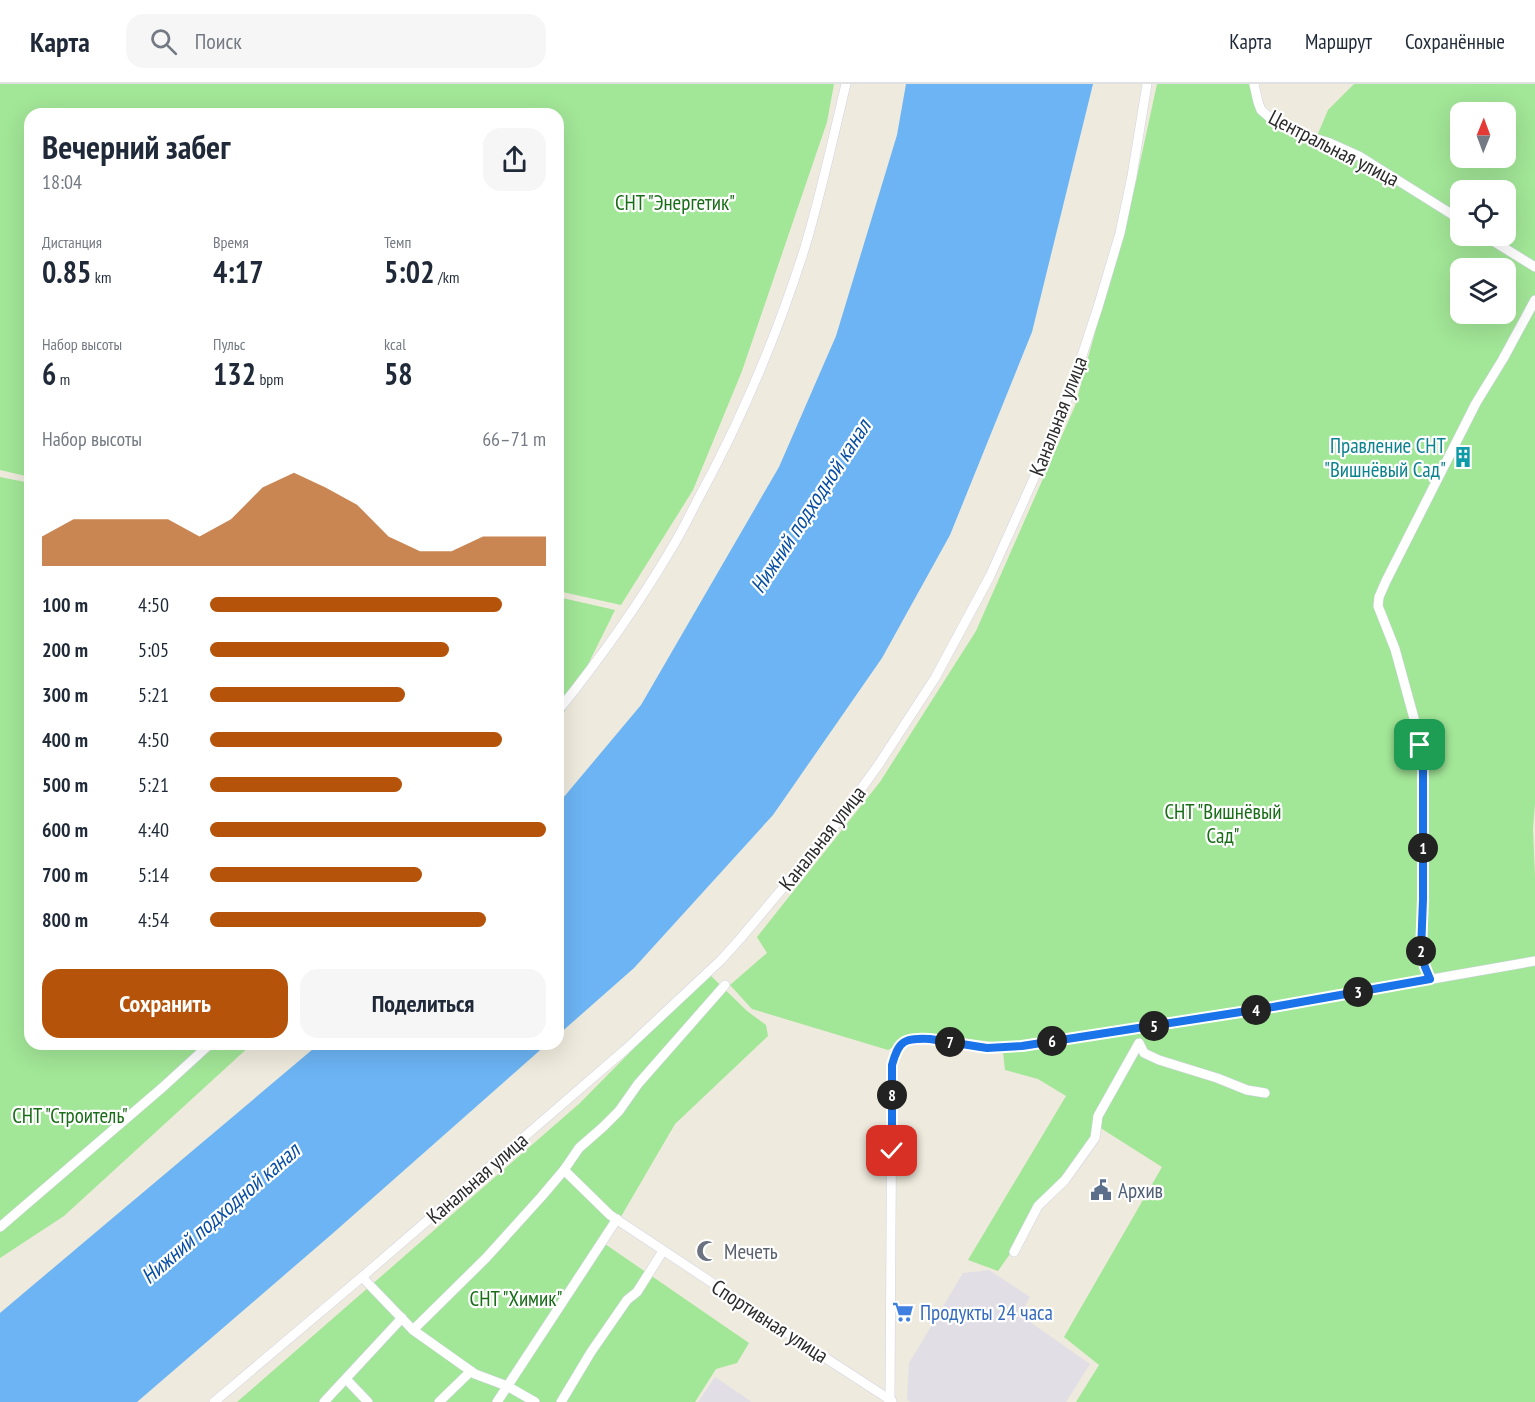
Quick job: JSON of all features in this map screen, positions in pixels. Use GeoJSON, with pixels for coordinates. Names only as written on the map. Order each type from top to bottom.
{"type":"FeatureCollection","features":[{"type":"Feature","properties":{"kind":"street"},"geometry":{"type":"LineString","coordinates":[[564,703],[592,668],[671,550],[720,460],[761,369],[789,293],[808,234],[846,84]]}},
{"type":"Feature","properties":{"kind":"street","name":"Канальная улица"},"geometry":{"type":"LineString","coordinates":[[214,1402],[626,1049],[721,960],[830,832],[879,764],[944,662],[990,576],[1069,395],[1120,233],[1147,84]]}},
{"type":"Feature","properties":{"kind":"street","name":"Центральная улица"},"geometry":{"type":"LineString","coordinates":[[1254,84],[1261,110],[1274,121],[1295,132],[1330,143],[1359,156],[1450,213]]}},
{"type":"Feature","properties":{"kind":"street"},"geometry":{"type":"LineString","coordinates":[[1501,246],[1535,267]]}},
{"type":"Feature","properties":{"kind":"street"},"geometry":{"type":"LineString","coordinates":[[1430,979],[1421,951],[1423,771],[1420,745],[1395,650],[1379,610],[1378,601],[1476,403],[1535,300]]}},
{"type":"Feature","properties":{"kind":"street"},"geometry":{"type":"LineString","coordinates":[[891,1401],[892,1065],[895,1053],[905,1041],[921,1039],[987,1048],[1022,1046],[1273,1007],[1535,961]]}},
{"type":"Feature","properties":{"kind":"street"},"geometry":{"type":"LineString","coordinates":[[413,1330],[486,1258],[564,1170],[579,1148],[619,1111],[638,1084],[725,986]]}},
{"type":"Feature","properties":{"kind":"street"},"geometry":{"type":"LineString","coordinates":[[1014,1252],[1038,1206],[1065,1180],[1095,1138],[1098,1116],[1139,1043],[1140,1029]]}},
{"type":"Feature","properties":{"kind":"street"},"geometry":{"type":"LineString","coordinates":[[1139,1043],[1144,1053],[1159,1060],[1247,1090],[1264,1093]]}},
{"type":"Feature","properties":{"kind":"street"},"geometry":{"type":"LineString","coordinates":[[0,1227],[203,1050]]}},
{"type":"Feature","properties":{"kind":"street","name":"Спортивная улица"},"geometry":{"type":"LineString","coordinates":[[564,1170],[610,1215],[891,1401]]}},
{"type":"Feature","properties":{"kind":"street"},"geometry":{"type":"LineString","coordinates":[[497,1402],[617,1219]]}},
{"type":"Feature","properties":{"kind":"street"},"geometry":{"type":"LineString","coordinates":[[561,1402],[591,1352],[627,1300],[637,1292],[663,1251]]}},
{"type":"Feature","properties":{"kind":"street"},"geometry":{"type":"LineString","coordinates":[[362,1277],[413,1330],[476,1374],[507,1386],[535,1402]]}},
{"type":"Feature","properties":{"kind":"street"},"geometry":{"type":"LineString","coordinates":[[324,1402],[402,1318]]}},
{"type":"Feature","properties":{"kind":"street"},"geometry":{"type":"LineString","coordinates":[[439,1402],[471,1371]]}},
{"type":"Feature","properties":{"kind":"street"},"geometry":{"type":"LineString","coordinates":[[346,1379],[368,1402]]}},
{"type":"Feature","properties":{"kind":"shaded area"},"geometry":{"type":"Polygon","coordinates":[[[989,1270],[1030,1297],[1020,1315],[1090,1364],[1066,1402],[911,1402],[907,1400],[909,1363],[963,1273],[989,1270]]]}},
{"type":"Feature","properties":{"kind":"shaded area"},"geometry":{"type":"Polygon","coordinates":[[[715,1377],[752,1402],[698,1402],[715,1377]]]}},
{"type":"Feature","properties":{"kind":"green space","name":"СНТ \"Энергетик\""},"geometry":{"type":"Polygon","coordinates":[[[0,84],[834,84],[827,122],[742,371],[693,490],[621,605],[564,592],[564,108],[24,108],[24,476],[0,470],[0,84]]]}},
{"type":"Feature","properties":{"kind":"green space","name":"СНТ \"Вишнёвый Сад\""},"geometry":{"type":"Polygon","coordinates":[[[1157,84],[1254,84],[1260,113],[1287,133],[1314,143],[1328,110],[1354,84],[1535,84],[1535,803],[1533,829],[1535,877],[1535,1402],[1076,1402],[1099,1365],[1064,1337],[1162,1167],[1099,1127],[998,1271],[968,1260],[1066,1096],[1038,1079],[1005,1070],[1002,1043],[926,1034],[910,1037],[888,1050],[752,1009],[730,985],[767,953],[757,937],[880,782],[976,631],[1075,406],[1136,181],[1157,84]]]}},
{"type":"Feature","properties":{"kind":"green space","name":"СНТ \"Строитель\""},"geometry":{"type":"Polygon","coordinates":[[[0,477],[24,482],[24,1050],[245,1050],[64,1216],[0,1258],[0,477]]]}},
{"type":"Feature","properties":{"kind":"green space"},"geometry":{"type":"Polygon","coordinates":[[[564,598],[615,610],[564,713],[564,598]]]}},
{"type":"Feature","properties":{"kind":"green space","name":"СНТ \"Химик\""},"geometry":{"type":"Polygon","coordinates":[[[708,973],[747,1011],[766,1025],[768,1036],[675,1124],[605,1244],[749,1343],[737,1363],[716,1369],[695,1402],[237,1402],[580,1103],[708,973]]]}},
{"type":"Feature","properties":{"kind":"water","name":"Нижний подходной канал"},"geometry":{"type":"Polygon","coordinates":[[[906,84],[1093,84],[1032,332],[950,535],[882,658],[773,815],[634,968],[564,1030],[564,797],[641,705],[779,467],[836,336],[897,135],[906,84]]]}},
{"type":"Feature","properties":{"kind":"water","name":"Нижний подходной канал"},"geometry":{"type":"Polygon","coordinates":[[[312,1050],[540,1050],[137,1402],[0,1402],[0,1313],[312,1050]]]}},
{"type":"Feature","properties":{"kind":"place","name":"Правление СНТ \"Вишнёвый Сад\""},"geometry":{"type":"Point","coordinates":[1463,457]}},
{"type":"Feature","properties":{"kind":"place","name":"Архив"},"geometry":{"type":"Point","coordinates":[1101,1190]}},
{"type":"Feature","properties":{"kind":"place","name":"Мечеть"},"geometry":{"type":"Point","coordinates":[707,1251]}},
{"type":"Feature","properties":{"kind":"place","name":"Продукты 24 часа"},"geometry":{"type":"Point","coordinates":[903,1312]}},
{"type":"Feature","properties":{"kind":"route"},"geometry":{"type":"LineString","coordinates":[[892,1151],[892,1065],[895,1053],[905,1041],[930,1039],[987,1048],[1022,1046],[1140,1029],[1430,979],[1421,951],[1423,771],[1420,745]]}}]}
